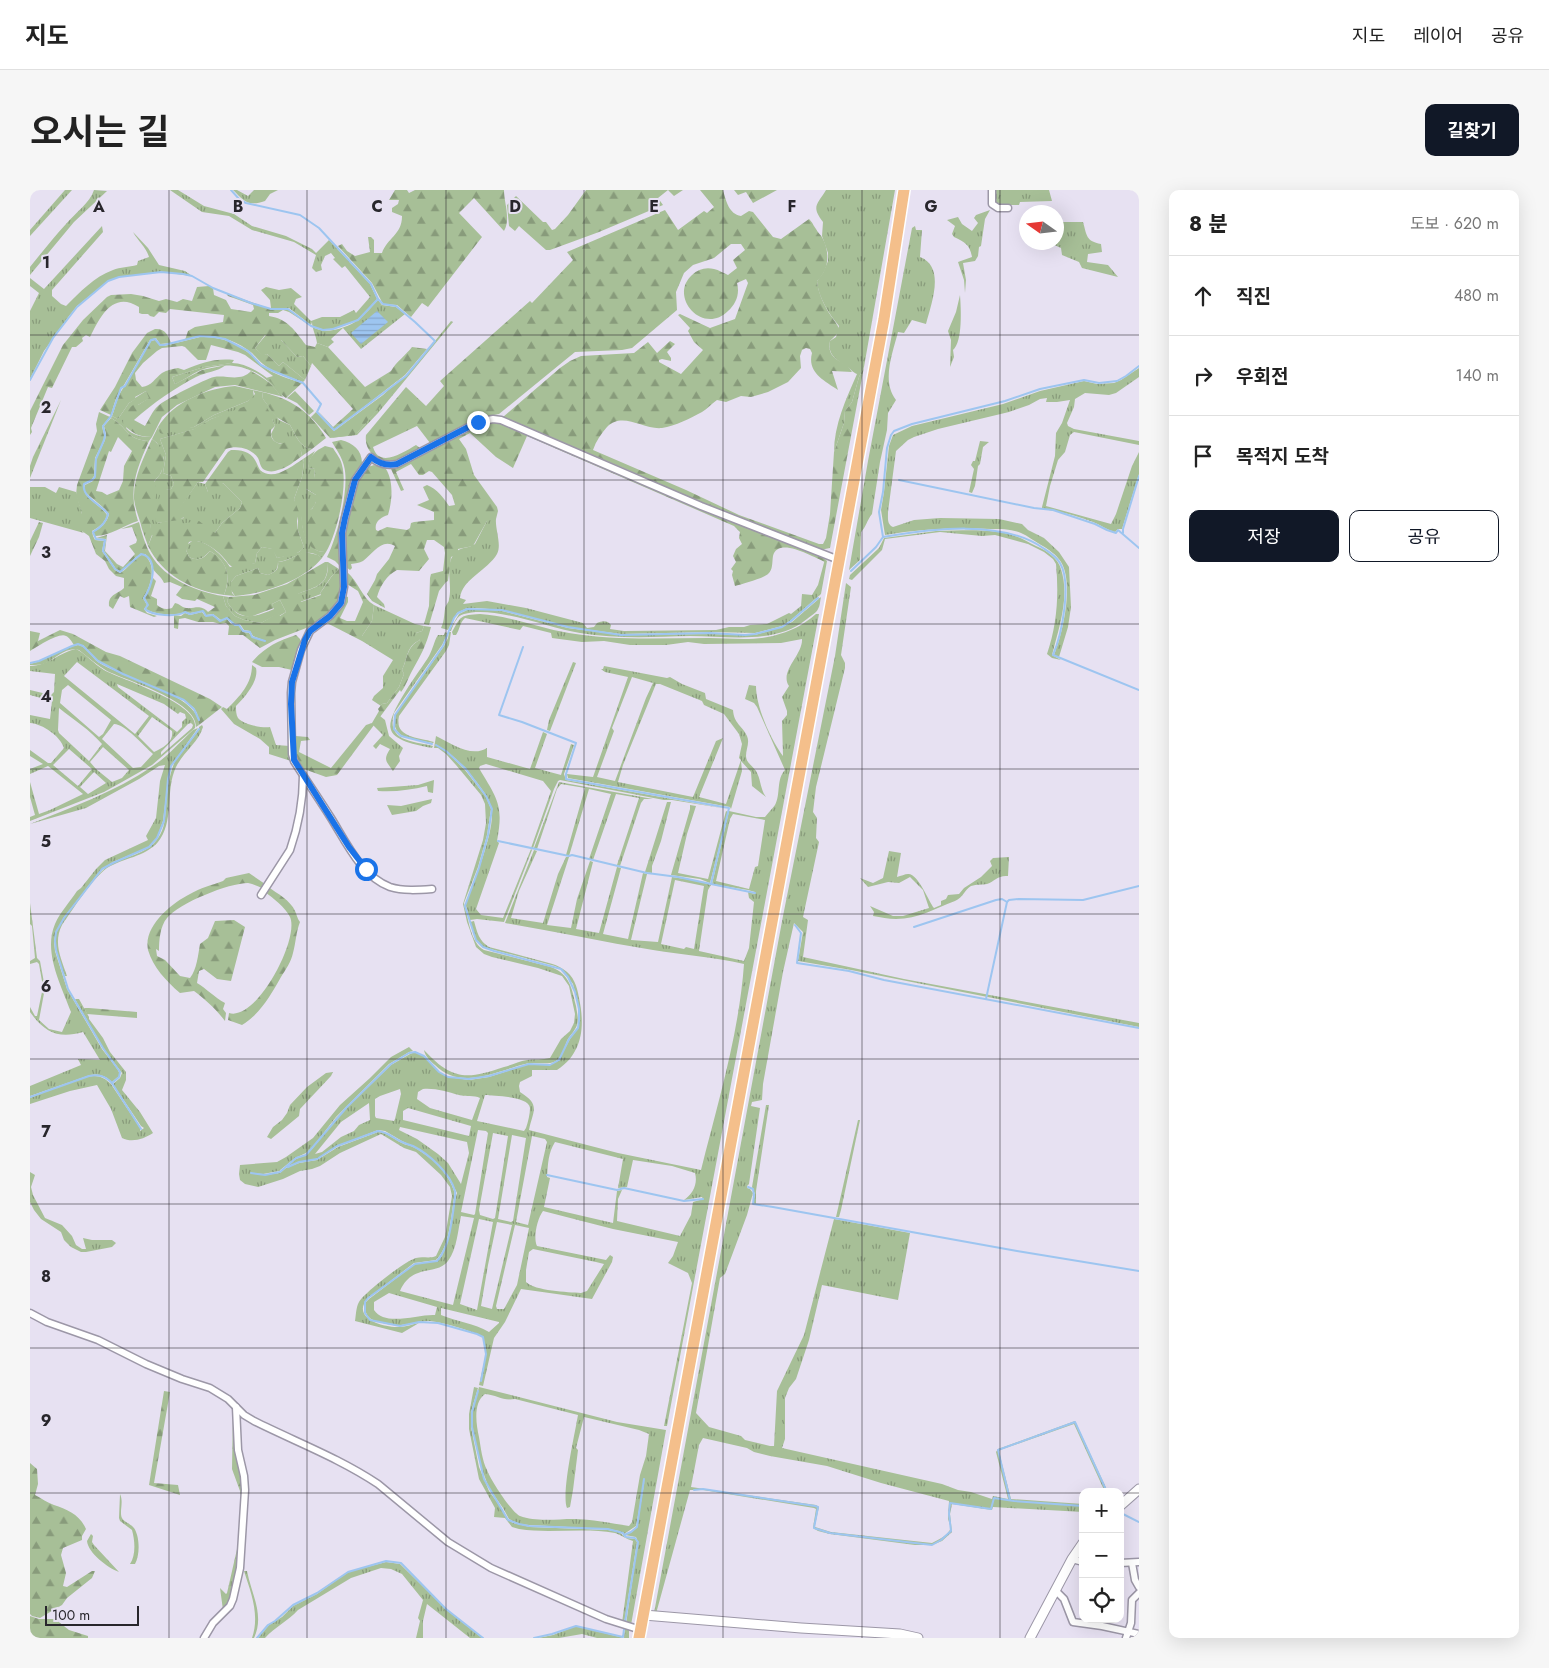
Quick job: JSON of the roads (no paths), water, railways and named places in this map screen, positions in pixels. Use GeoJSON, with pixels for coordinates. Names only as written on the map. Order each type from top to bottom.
{"type":"FeatureCollection","features":[{"type":"Feature","properties":{"kind":"highway"},"geometry":{"type":"LineString","coordinates":[[640,1634],[884,319],[904,190]]}},
{"type":"Feature","properties":{"kind":"street"},"geometry":{"type":"LineString","coordinates":[[992,190],[992,204],[998,208],[1008,208]]}},
{"type":"Feature","properties":{"kind":"street"},"geometry":{"type":"LineString","coordinates":[[432,889],[398,889],[384,884],[372,875],[349,847],[292,754],[292,682],[305,640],[310,631],[330,616],[341,603],[344,587],[342,533],[345,518],[355,480],[371,457],[380,463],[397,464],[478,422],[493,419],[501,420],[700,506],[839,560]]}},
{"type":"Feature","properties":{"kind":"street"},"geometry":{"type":"LineString","coordinates":[[262,895],[290,850],[301,804],[303,774]]}},
{"type":"Feature","properties":{"kind":"street"},"geometry":{"type":"LineString","coordinates":[[30,1313],[47,1322],[98,1340],[146,1364],[210,1388],[228,1399],[244,1415],[254,1421],[328,1455],[378,1484],[448,1542],[491,1568],[640,1634]]}},
{"type":"Feature","properties":{"kind":"street"},"geometry":{"type":"LineString","coordinates":[[204,1638],[213,1623],[230,1606],[240,1568],[245,1490],[238,1450],[236,1407]]}},
{"type":"Feature","properties":{"kind":"street"},"geometry":{"type":"LineString","coordinates":[[1124,1502],[1139,1489]]}},
{"type":"Feature","properties":{"kind":"street"},"geometry":{"type":"LineString","coordinates":[[1030,1638],[1072,1559],[1079,1549]]}},
{"type":"Feature","properties":{"kind":"street"},"geometry":{"type":"LineString","coordinates":[[1072,1559],[1079,1561]]}},
{"type":"Feature","properties":{"kind":"street"},"geometry":{"type":"LineString","coordinates":[[1136,1563],[1135,1580],[1139,1587]]}},
{"type":"Feature","properties":{"kind":"street"},"geometry":{"type":"LineString","coordinates":[[1055,1590],[1064,1599],[1073,1622],[1102,1626],[1128,1635],[1139,1634]]}},
{"type":"Feature","properties":{"kind":"street"},"geometry":{"type":"LineString","coordinates":[[1128,1635],[1132,1623],[1132,1600],[1139,1593]]}},
{"type":"Feature","properties":{"kind":"street"},"geometry":{"type":"LineString","coordinates":[[644,1615],[900,1634],[918,1638]]}},
{"type":"Feature","properties":{"kind":"water"},"geometry":{"type":"Polygon","coordinates":[[[377,311],[388,322],[361,344],[351,333],[377,311]]]}},
{"type":"Feature","properties":{"kind":"waterway"},"geometry":{"type":"LineString","coordinates":[[30,380],[53,338],[77,307],[108,281],[119,277],[161,272],[192,276],[213,288],[251,303],[271,309],[288,309],[311,326],[323,330],[333,329],[358,320],[378,299],[371,284],[319,228],[300,215],[246,203],[240,200],[231,190]]}},
{"type":"Feature","properties":{"kind":"waterway"},"geometry":{"type":"LineString","coordinates":[[265,641],[252,637],[250,632],[243,631],[239,625],[235,625],[227,618],[220,621],[213,615],[206,616],[203,611],[190,614],[185,612],[176,615],[165,615],[153,613],[145,609],[148,605],[144,598],[150,587],[153,574],[151,561],[141,554],[120,572],[115,569],[103,551],[105,540],[96,539],[93,532],[102,525],[108,514],[89,497],[84,489],[84,484],[95,477],[96,459],[105,435],[103,426],[111,416],[121,388],[125,386],[151,340],[155,339],[160,345],[164,345],[200,336],[225,339],[248,351],[261,365],[303,383],[321,404],[317,412],[334,430],[406,376],[435,341],[396,306],[383,304],[378,299]]}},
{"type":"Feature","properties":{"kind":"waterway"},"geometry":{"type":"LineString","coordinates":[[883,537],[879,512],[887,448],[894,431],[912,424],[1005,401],[1040,389],[1084,380],[1099,383],[1117,381],[1139,366]]}},
{"type":"Feature","properties":{"kind":"waterway"},"geometry":{"type":"LineString","coordinates":[[1123,533],[1139,476]]}},
{"type":"Feature","properties":{"kind":"waterway"},"geometry":{"type":"LineString","coordinates":[[899,480],[1034,508],[1053,510],[1116,533],[1118,530],[1139,548]]}},
{"type":"Feature","properties":{"kind":"waterway"},"geometry":{"type":"LineString","coordinates":[[851,571],[876,547],[883,537],[922,531],[965,529],[1007,533],[1026,539],[1054,556],[1064,572],[1064,609],[1060,635],[1053,655],[1139,690]]}},
{"type":"Feature","properties":{"kind":"waterway"},"geometry":{"type":"LineString","coordinates":[[432,744],[401,736],[394,729],[395,715],[443,646],[454,618],[458,613],[467,609],[502,610],[568,627],[621,635],[710,633],[745,635],[782,627],[818,598]]}},
{"type":"Feature","properties":{"kind":"waterway"},"geometry":{"type":"LineString","coordinates":[[30,663],[78,644],[83,646],[98,661],[123,674],[184,700],[194,709],[199,720]]}},
{"type":"Feature","properties":{"kind":"waterway"},"geometry":{"type":"LineString","coordinates":[[523,647],[499,715],[576,743],[566,779],[729,808],[711,884],[755,893]]}},
{"type":"Feature","properties":{"kind":"waterway"},"geometry":{"type":"LineString","coordinates":[[112,1083],[119,1077],[120,1072],[103,1048],[68,989],[56,950],[56,932],[64,918],[102,869],[149,847],[157,838],[164,821],[171,766],[199,729]]}},
{"type":"Feature","properties":{"kind":"waterway"},"geometry":{"type":"LineString","coordinates":[[251,1173],[265,1175],[280,1172],[296,1158],[306,1155],[347,1107],[391,1064],[409,1053],[415,1052],[424,1056],[439,1072],[448,1077],[469,1079],[489,1076],[529,1064],[550,1065],[559,1060],[569,1039],[578,1028],[579,1009],[575,992],[568,977],[561,969],[494,951],[483,947],[476,940],[465,906],[479,868],[488,835],[492,809],[486,796],[466,769],[446,751],[436,745]]}},
{"type":"Feature","properties":{"kind":"waterway"},"geometry":{"type":"LineString","coordinates":[[498,841],[569,856],[572,855],[647,873],[711,884]]}},
{"type":"Feature","properties":{"kind":"waterway"},"geometry":{"type":"LineString","coordinates":[[914,927],[996,900],[1002,899],[1007,902],[1019,899],[1083,900],[1139,886]]}},
{"type":"Feature","properties":{"kind":"waterway"},"geometry":{"type":"LineString","coordinates":[[986,999],[1007,902]]}},
{"type":"Feature","properties":{"kind":"waterway"},"geometry":{"type":"LineString","coordinates":[[795,925],[801,933],[797,963],[849,971],[884,980],[1139,1028]]}},
{"type":"Feature","properties":{"kind":"waterway"},"geometry":{"type":"LineString","coordinates":[[30,1097],[89,1076],[102,1076],[112,1083],[141,1129]]}},
{"type":"Feature","properties":{"kind":"waterway"},"geometry":{"type":"LineString","coordinates":[[288,1167],[299,1162],[317,1159],[337,1146],[378,1131],[419,1149],[444,1171],[455,1193],[449,1235],[443,1253],[437,1261],[415,1264],[368,1298],[365,1302],[365,1313],[370,1320],[400,1326],[419,1322],[438,1323],[483,1337],[486,1354],[481,1381]]}},
{"type":"Feature","properties":{"kind":"waterway"},"geometry":{"type":"LineString","coordinates":[[547,1175],[617,1190],[624,1188],[684,1201],[703,1199]]}},
{"type":"Feature","properties":{"kind":"waterway"},"geometry":{"type":"LineString","coordinates":[[748,1187],[753,1189],[753,1204],[1139,1271]]}},
{"type":"Feature","properties":{"kind":"waterway"},"geometry":{"type":"LineString","coordinates":[[478,1391],[472,1412],[472,1427],[484,1479],[508,1520],[529,1526],[608,1529],[623,1533],[624,1535],[637,1527],[644,1479]]}},
{"type":"Feature","properties":{"kind":"waterway"},"geometry":{"type":"LineString","coordinates":[[1010,1500],[998,1450],[1075,1422],[1105,1488]]}},
{"type":"Feature","properties":{"kind":"waterway"},"geometry":{"type":"LineString","coordinates":[[694,1490],[703,1489],[815,1506],[818,1507],[814,1528],[830,1533],[932,1545],[951,1531],[950,1503],[991,1509],[994,1498],[1079,1506]]}},
{"type":"Feature","properties":{"kind":"waterway"},"geometry":{"type":"LineString","coordinates":[[1124,1514],[1139,1522]]}},
{"type":"Feature","properties":{"kind":"waterway"},"geometry":{"type":"LineString","coordinates":[[624,1535],[635,1538],[638,1542],[625,1622]]}},
{"type":"Feature","properties":{"kind":"waterway"},"geometry":{"type":"LineString","coordinates":[[257,1638],[268,1625],[293,1605],[317,1593],[348,1572],[386,1561],[401,1563],[446,1609],[483,1638]]}},
{"type":"Feature","properties":{"kind":"waterway"},"geometry":{"type":"LineString","coordinates":[[534,1638],[576,1626],[623,1637],[624,1629]]}}]}
